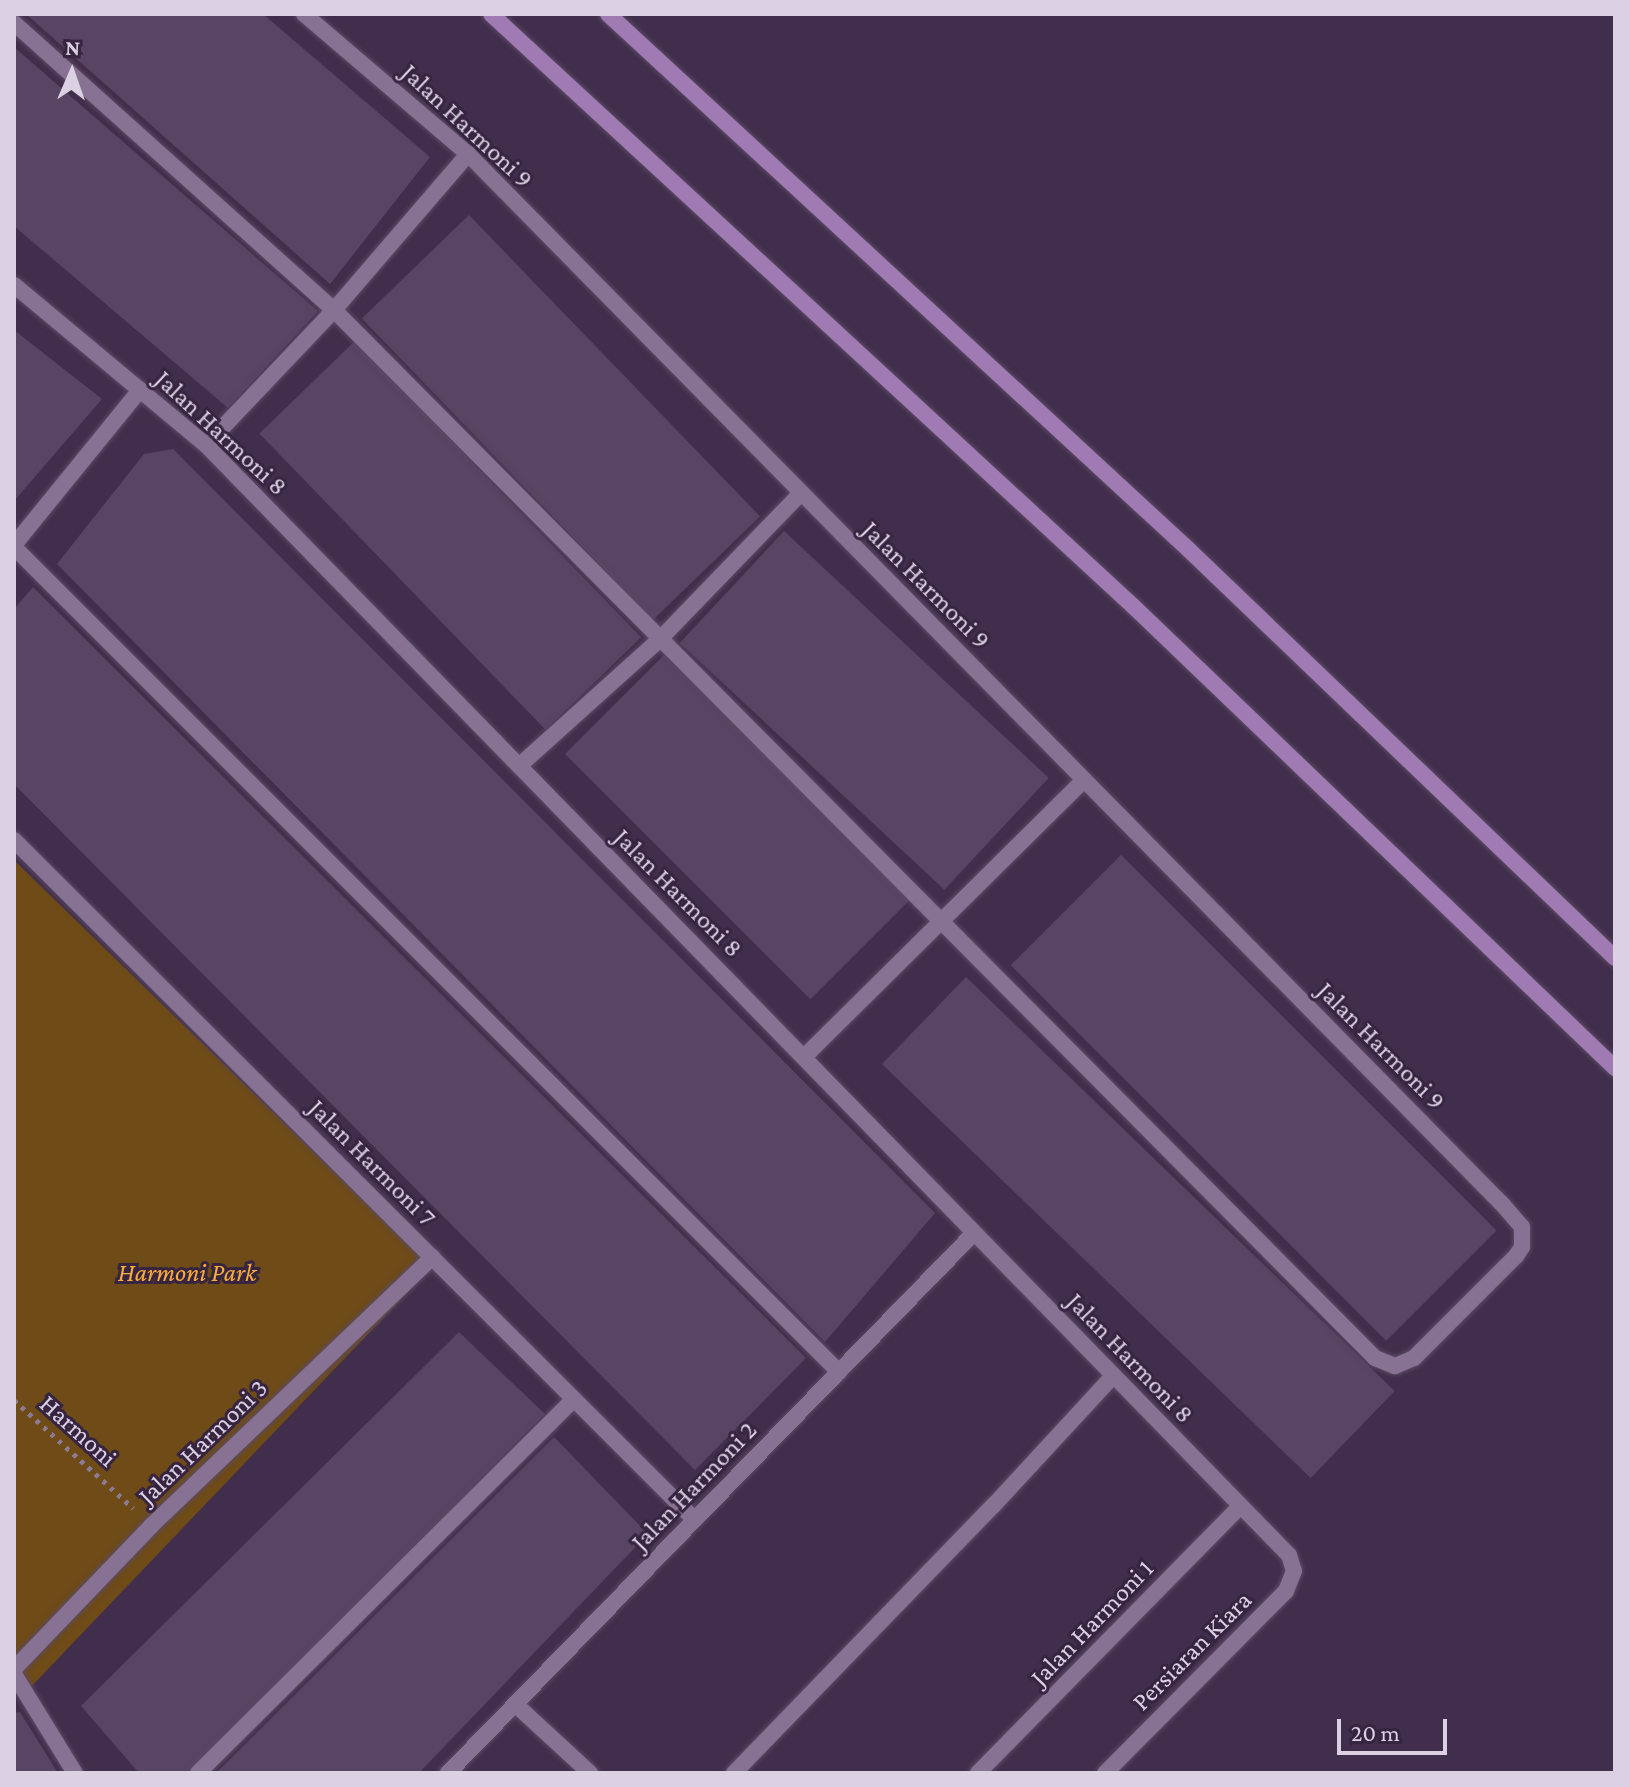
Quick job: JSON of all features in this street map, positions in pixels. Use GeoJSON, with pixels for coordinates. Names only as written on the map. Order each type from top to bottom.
{"type":"FeatureCollection","features":[{"type":"Feature","properties":{"kind":"main road"},"geometry":{"type":"LineString","coordinates":[[491,14],[1133,606],[1615,1068]]}},
{"type":"Feature","properties":{"kind":"main road"},"geometry":{"type":"LineString","coordinates":[[608,14],[1188,549],[1615,958]]}},
{"type":"Feature","properties":{"kind":"street","name":"Jalan Harmoni 9"},"geometry":{"type":"LineString","coordinates":[[304,14],[468,154],[1501,1203],[1522,1227],[1522,1247],[1414,1358],[1395,1366],[1384,1364],[1177,1161],[942,920]]}},
{"type":"Feature","properties":{"kind":"street"},"geometry":{"type":"LineString","coordinates":[[14,23],[334,310],[942,920]]}},
{"type":"Feature","properties":{"kind":"street"},"geometry":{"type":"LineString","coordinates":[[206,445],[334,310],[468,154]]}},
{"type":"Feature","properties":{"kind":"street","name":"Jalan Harmoni 8"},"geometry":{"type":"LineString","coordinates":[[14,285],[206,445],[1289,1555]]}},
{"type":"Feature","properties":{"kind":"street"},"geometry":{"type":"LineString","coordinates":[[140,390],[14,546],[839,1372]]}},
{"type":"Feature","properties":{"kind":"street"},"geometry":{"type":"LineString","coordinates":[[519,766],[661,638],[801,493]]}},
{"type":"Feature","properties":{"kind":"street"},"geometry":{"type":"LineString","coordinates":[[805,1056],[1084,780]]}},
{"type":"Feature","properties":{"kind":"street","name":"Jalan Harmoni 7"},"geometry":{"type":"LineString","coordinates":[[14,840],[695,1520]]}},
{"type":"Feature","properties":{"kind":"street","name":"Jalan Harmoni 2"},"geometry":{"type":"LineString","coordinates":[[448,1773],[974,1233]]}},
{"type":"Feature","properties":{"kind":"street","name":"Jalan Harmoni 3"},"geometry":{"type":"LineString","coordinates":[[14,1671],[152,1525],[432,1257]]}},
{"type":"Feature","properties":{"kind":"street"},"geometry":{"type":"LineString","coordinates":[[734,1773],[994,1505],[1113,1376]]}},
{"type":"Feature","properties":{"kind":"street"},"geometry":{"type":"LineString","coordinates":[[198,1773],[574,1399]]}},
{"type":"Feature","properties":{"kind":"street","name":"Jalan Harmoni 1"},"geometry":{"type":"LineString","coordinates":[[978,1773],[1240,1506]]}},
{"type":"Feature","properties":{"kind":"street","name":"Persiaran Kiara"},"geometry":{"type":"LineString","coordinates":[[1105,1773],[1286,1591],[1294,1571],[1289,1555]]}},
{"type":"Feature","properties":{"kind":"street"},"geometry":{"type":"LineString","coordinates":[[14,1671],[75,1773]]}},
{"type":"Feature","properties":{"kind":"street"},"geometry":{"type":"LineString","coordinates":[[515,1704],[590,1773]]}},
{"type":"Feature","properties":{"kind":"path","name":"Harmoni"},"geometry":{"type":"LineString","coordinates":[[14,1400],[152,1525]]}},
{"type":"Feature","properties":{"kind":"green space","name":"Harmoni Park"},"geometry":{"type":"Polygon","coordinates":[[[14,860],[432,1267],[28,1690],[14,1692],[14,860]]]}},
{"type":"Feature","properties":{"kind":"building"},"geometry":{"type":"Polygon","coordinates":[[[26,14],[263,14],[430,157],[330,284],[26,14]]]}},
{"type":"Feature","properties":{"kind":"building"},"geometry":{"type":"Polygon","coordinates":[[[14,47],[318,311],[228,408],[14,226],[14,47]]]}},
{"type":"Feature","properties":{"kind":"building"},"geometry":{"type":"Polygon","coordinates":[[[469,215],[760,516],[653,620],[362,319],[469,215]]]}},
{"type":"Feature","properties":{"kind":"building"},"geometry":{"type":"Polygon","coordinates":[[[14,330],[102,399],[14,501],[14,330]]]}},
{"type":"Feature","properties":{"kind":"building"},"geometry":{"type":"Polygon","coordinates":[[[355,341],[641,637],[546,730],[259,433],[355,341]]]}},
{"type":"Feature","properties":{"kind":"building"},"geometry":{"type":"Polygon","coordinates":[[[173,449],[935,1213],[825,1342],[57,564],[144,454],[173,449]]]}},
{"type":"Feature","properties":{"kind":"building"},"geometry":{"type":"Polygon","coordinates":[[[784,531],[1049,778],[944,890],[680,643],[784,531]]]}},
{"type":"Feature","properties":{"kind":"building"},"geometry":{"type":"Polygon","coordinates":[[[33,587],[806,1358],[695,1470],[14,784],[14,609],[33,587]]]}},
{"type":"Feature","properties":{"kind":"building"},"geometry":{"type":"Polygon","coordinates":[[[664,655],[909,900],[810,999],[565,754],[664,655]]]}},
{"type":"Feature","properties":{"kind":"building"},"geometry":{"type":"Polygon","coordinates":[[[1121,855],[1496,1230],[1386,1341],[1011,965],[1121,855]]]}},
{"type":"Feature","properties":{"kind":"building"},"geometry":{"type":"Polygon","coordinates":[[[966,977],[1395,1391],[1311,1478],[882,1064],[966,977]]]}},
{"type":"Feature","properties":{"kind":"building"},"geometry":{"type":"Polygon","coordinates":[[[459,1332],[545,1414],[189,1773],[139,1773],[81,1706],[459,1332]]]}},
{"type":"Feature","properties":{"kind":"building"},"geometry":{"type":"Polygon","coordinates":[[[554,1437],[648,1534],[419,1773],[216,1773],[554,1437]]]}},
{"type":"Feature","properties":{"kind":"building"},"geometry":{"type":"Polygon","coordinates":[[[20,1712],[58,1773],[14,1773],[14,1713],[20,1712]]]}}]}
